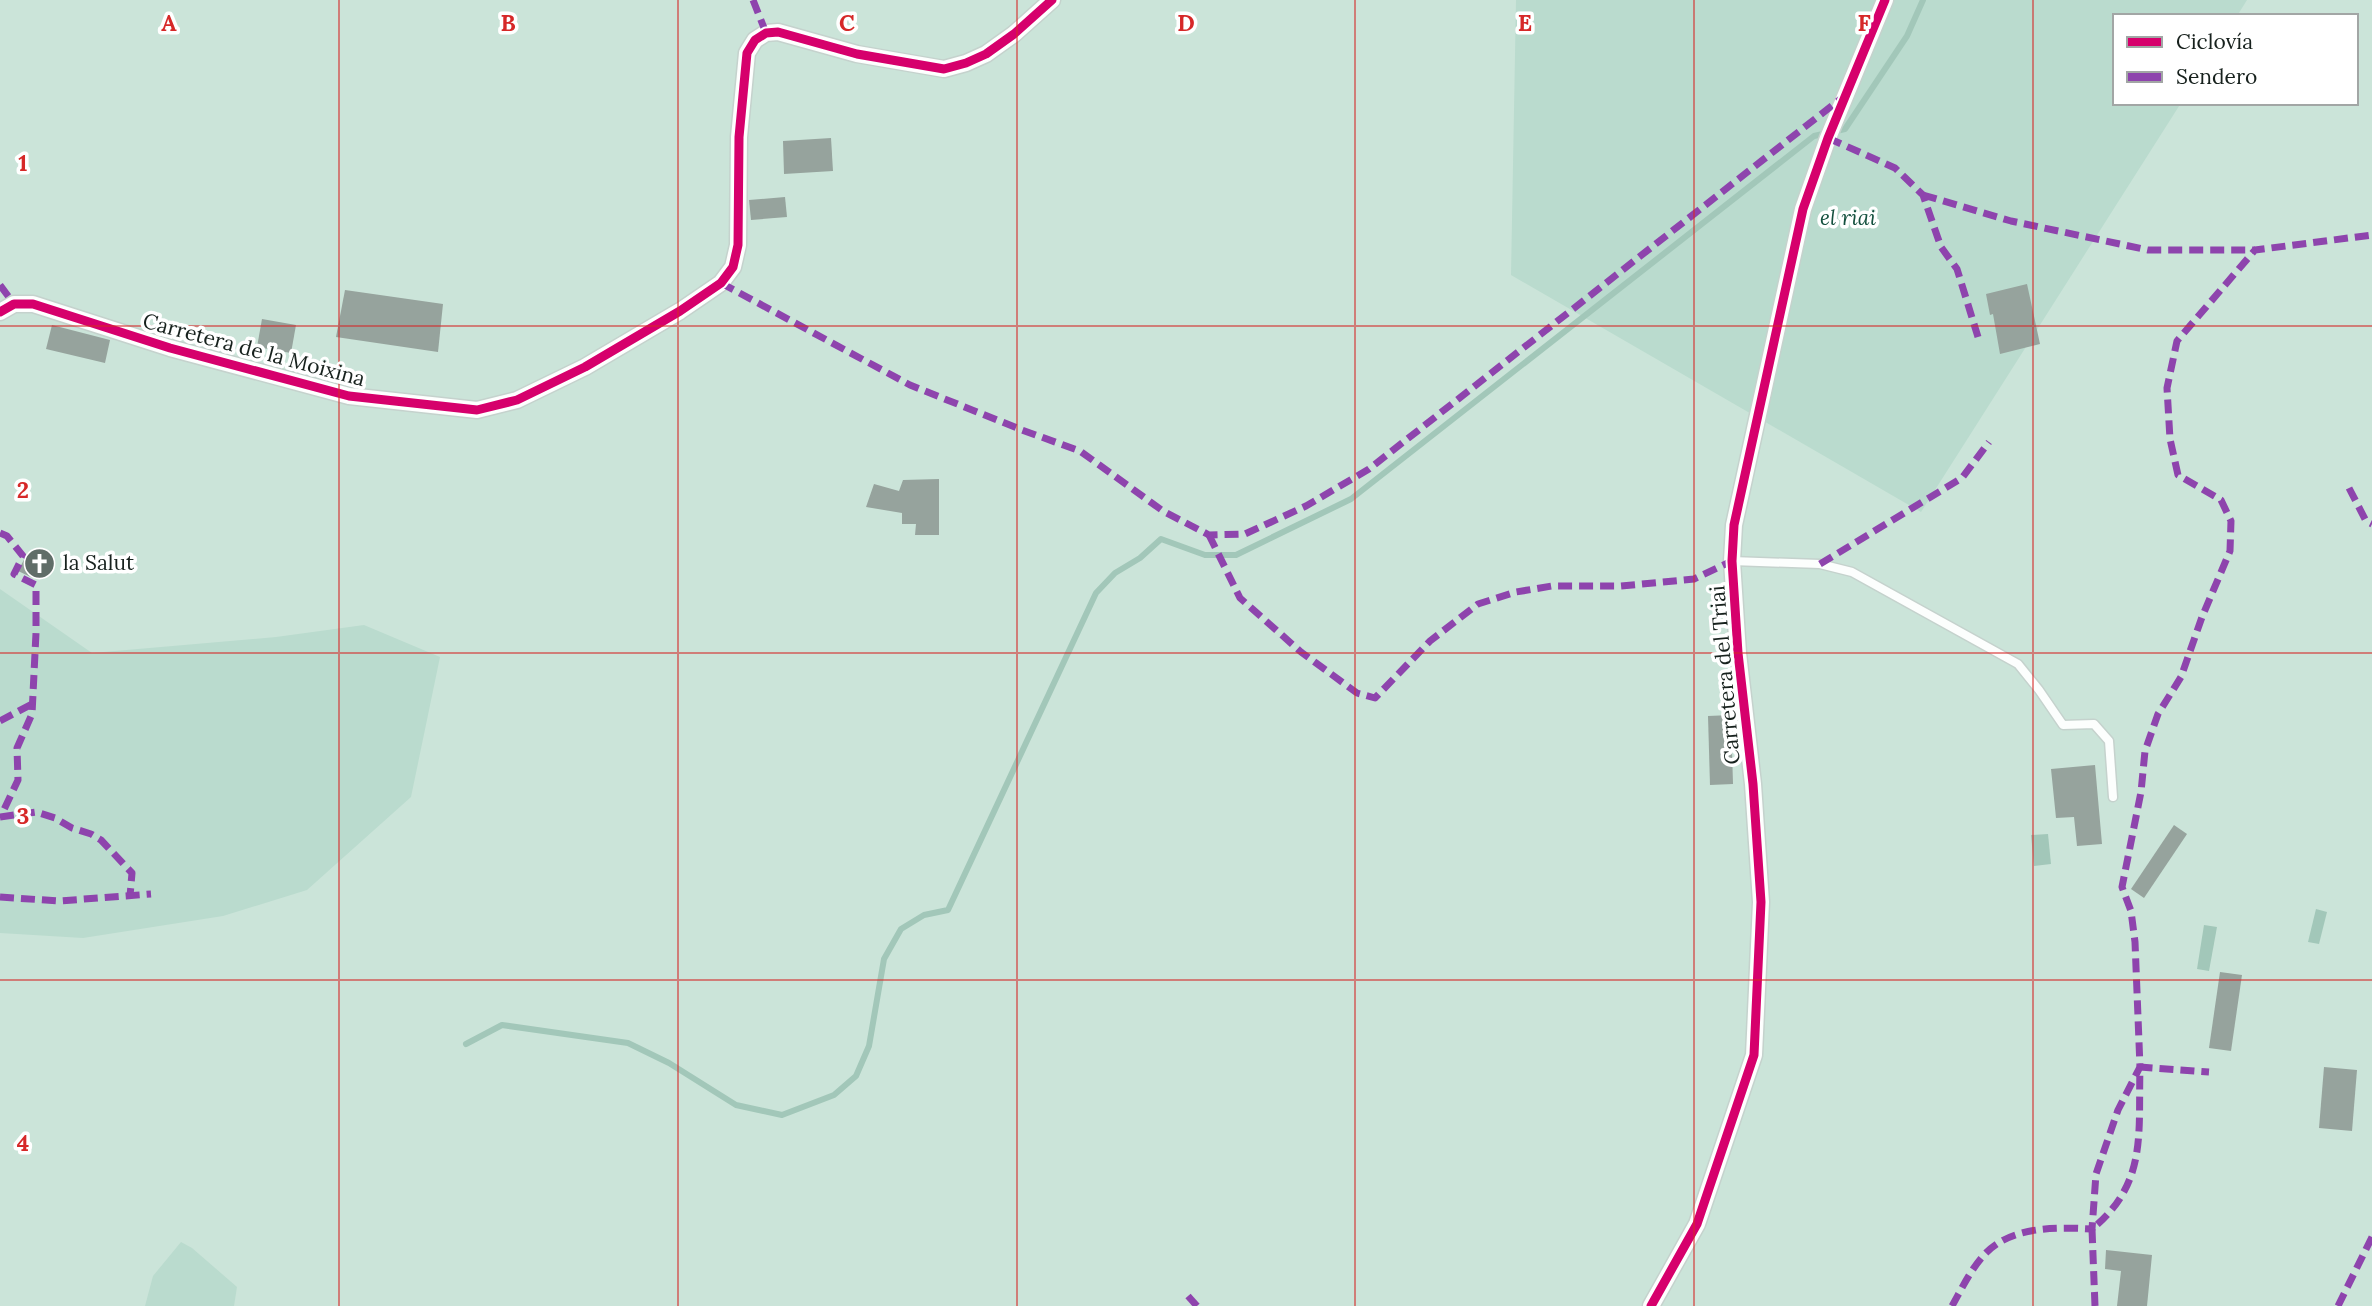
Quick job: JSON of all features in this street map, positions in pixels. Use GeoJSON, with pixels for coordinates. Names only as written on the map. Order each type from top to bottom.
{"type":"FeatureCollection","features":[{"type":"Feature","properties":{"kind":"street","name":"Carretera de la Moixina"},"geometry":{"type":"LineString","coordinates":[[7,308],[33,304],[170,348],[349,396],[477,410],[517,400],[585,367],[680,311],[721,283],[733,267],[738,245],[739,137],[747,53],[755,40],[765,33],[778,32],[857,54],[944,69],[986,54],[1014,34],[1052,0]]}},
{"type":"Feature","properties":{"kind":"street","name":"Carretera del Triai"},"geometry":{"type":"LineString","coordinates":[[1651,1306],[1697,1223],[1754,1055],[1761,902],[1753,784],[1738,653],[1732,561],[1734,525],[1803,209],[1828,138],[1885,0]]}},
{"type":"Feature","properties":{"kind":"lane"},"geometry":{"type":"LineString","coordinates":[[1732,561],[1819,564],[1852,572],[2018,664],[2063,725],[2094,724],[2109,741],[2113,797]]}},
{"type":"Feature","properties":{"kind":"green space"},"geometry":{"type":"Polygon","coordinates":[[[0,0],[2372,0],[2372,1306],[0,1306],[0,0]]]}},
{"type":"Feature","properties":{"kind":"green space","name":"el riai"},"geometry":{"type":"Polygon","coordinates":[[[1516,0],[2247,0],[2238,14],[2113,14],[2113,105],[2180,105],[1921,512],[1511,275],[1516,0]]]}},
{"type":"Feature","properties":{"kind":"green space"},"geometry":{"type":"Polygon","coordinates":[[[0,589],[92,653],[276,637],[364,625],[440,657],[411,797],[307,890],[223,916],[83,938],[0,933],[0,589]]]}},
{"type":"Feature","properties":{"kind":"green space"},"geometry":{"type":"Polygon","coordinates":[[[181,1242],[192,1248],[237,1287],[234,1306],[145,1306],[153,1276],[181,1242]]]}},
{"type":"Feature","properties":{"kind":"shaded area"},"geometry":{"type":"Polygon","coordinates":[[[2048,834],[2051,864],[2034,866],[2031,835],[2048,834]]]}},
{"type":"Feature","properties":{"kind":"shaded area"},"geometry":{"type":"Polygon","coordinates":[[[2316,909],[2327,912],[2319,944],[2308,942],[2316,909]]]}},
{"type":"Feature","properties":{"kind":"shaded area"},"geometry":{"type":"Polygon","coordinates":[[[2204,925],[2217,927],[2209,971],[2197,969],[2204,925]]]}},
{"type":"Feature","properties":{"kind":"building"},"geometry":{"type":"Polygon","coordinates":[[[831,138],[833,171],[784,174],[783,141],[831,138]]]}},
{"type":"Feature","properties":{"kind":"building"},"geometry":{"type":"Polygon","coordinates":[[[785,197],[787,217],[751,220],[749,200],[785,197]]]}},
{"type":"Feature","properties":{"kind":"building"},"geometry":{"type":"Polygon","coordinates":[[[2027,284],[2040,344],[2000,354],[1993,314],[1990,315],[1986,294],[2027,284]]]}},
{"type":"Feature","properties":{"kind":"building"},"geometry":{"type":"Polygon","coordinates":[[[345,290],[443,304],[438,352],[336,337],[345,290]]]}},
{"type":"Feature","properties":{"kind":"building"},"geometry":{"type":"Polygon","coordinates":[[[262,319],[296,325],[291,353],[257,347],[262,319]]]}},
{"type":"Feature","properties":{"kind":"building"},"geometry":{"type":"Polygon","coordinates":[[[52,325],[110,340],[105,363],[46,349],[52,325]]]}},
{"type":"Feature","properties":{"kind":"building"},"geometry":{"type":"Polygon","coordinates":[[[939,479],[939,535],[915,535],[916,524],[902,524],[902,513],[866,507],[874,484],[899,491],[903,480],[939,479]]]}},
{"type":"Feature","properties":{"kind":"building","name":"la Salut"},"geometry":{"type":"Polygon","coordinates":[[[33,549],[46,554],[33,578],[18,571],[27,554],[33,549]]]}},
{"type":"Feature","properties":{"kind":"building"},"geometry":{"type":"Polygon","coordinates":[[[1731,715],[1733,784],[1710,785],[1708,716],[1731,715]]]}},
{"type":"Feature","properties":{"kind":"building"},"geometry":{"type":"Polygon","coordinates":[[[2095,765],[2102,844],[2077,846],[2074,817],[2056,818],[2051,769],[2095,765]]]}},
{"type":"Feature","properties":{"kind":"building"},"geometry":{"type":"Polygon","coordinates":[[[2174,825],[2187,834],[2144,898],[2131,889],[2174,825]]]}},
{"type":"Feature","properties":{"kind":"building"},"geometry":{"type":"Polygon","coordinates":[[[2220,972],[2242,975],[2231,1051],[2209,1048],[2220,972]]]}},
{"type":"Feature","properties":{"kind":"building"},"geometry":{"type":"Polygon","coordinates":[[[2324,1067],[2357,1070],[2352,1131],[2319,1128],[2324,1067]]]}},
{"type":"Feature","properties":{"kind":"building"},"geometry":{"type":"Polygon","coordinates":[[[2106,1250],[2152,1255],[2147,1306],[2117,1306],[2121,1271],[2105,1269],[2106,1250]]]}},
{"type":"Feature","properties":{"kind":"waterway"},"geometry":{"type":"LineString","coordinates":[[466,1044],[502,1025],[628,1043],[669,1063],[736,1105],[782,1115],[834,1095],[856,1076],[869,1046],[884,959],[901,929],[924,915],[948,910],[1096,593],[1115,573],[1140,558],[1161,539],[1205,555],[1236,555],[1351,499],[1814,136],[1845,129],[1907,36],[1923,0]]}},
{"type":"Feature","properties":{"kind":"marked path"},"geometry":{"type":"LineString","coordinates":[[753,0],[766,33]]}},
{"type":"Feature","properties":{"kind":"marked path"},"geometry":{"type":"LineString","coordinates":[[721,283],[910,385],[1080,451],[1163,511],[1209,535],[1245,534],[1306,506],[1369,469],[1843,97]]}},
{"type":"Feature","properties":{"kind":"marked path"},"geometry":{"type":"LineString","coordinates":[[1828,138],[1895,168],[1923,195],[1941,247],[1957,269],[1978,337]]}},
{"type":"Feature","properties":{"kind":"marked path"},"geometry":{"type":"LineString","coordinates":[[1923,195],[2011,221],[2148,250],[2255,250]]}},
{"type":"Feature","properties":{"kind":"marked path"},"geometry":{"type":"LineString","coordinates":[[1952,1306],[1979,1261],[1995,1245],[2007,1238],[2034,1230],[2092,1229],[2096,1174],[2118,1110],[2140,1067],[2135,942],[2131,911],[2122,887],[2141,792],[2145,751],[2158,714],[2181,677],[2202,617],[2230,551],[2231,521],[2221,500],[2178,475],[2170,439],[2167,388],[2177,341],[2255,250],[2372,235]]}},
{"type":"Feature","properties":{"kind":"marked path"},"geometry":{"type":"LineString","coordinates":[[0,285],[14,304]]}},
{"type":"Feature","properties":{"kind":"marked path"},"geometry":{"type":"LineString","coordinates":[[1820,564],[1962,478],[1989,442]]}},
{"type":"Feature","properties":{"kind":"marked path"},"geometry":{"type":"LineString","coordinates":[[2349,488],[2366,521],[2372,524]]}},
{"type":"Feature","properties":{"kind":"marked path"},"geometry":{"type":"LineString","coordinates":[[0,533],[7,536],[23,556],[14,574],[36,585],[32,714],[17,748],[18,780],[0,818]]}},
{"type":"Feature","properties":{"kind":"marked path"},"geometry":{"type":"LineString","coordinates":[[1209,535],[1240,598],[1301,652],[1357,693],[1375,698],[1430,641],[1478,604],[1516,592],[1552,586],[1621,586],[1694,579],[1732,561]]}},
{"type":"Feature","properties":{"kind":"marked path"},"geometry":{"type":"LineString","coordinates":[[0,721],[32,704]]}},
{"type":"Feature","properties":{"kind":"marked path"},"geometry":{"type":"LineString","coordinates":[[0,817],[36,812],[101,840],[132,873],[130,896]]}},
{"type":"Feature","properties":{"kind":"marked path"},"geometry":{"type":"LineString","coordinates":[[0,897],[59,901],[151,894]]}},
{"type":"Feature","properties":{"kind":"marked path"},"geometry":{"type":"LineString","coordinates":[[2095,1306],[2092,1229],[2110,1212],[2123,1194],[2131,1175],[2139,1135],[2140,1067],[2209,1072]]}},
{"type":"Feature","properties":{"kind":"marked path"},"geometry":{"type":"LineString","coordinates":[[2338,1306],[2372,1237]]}},
{"type":"Feature","properties":{"kind":"marked path"},"geometry":{"type":"LineString","coordinates":[[1188,1296],[1197,1306]]}},
{"type":"Feature","properties":{"kind":"cycle path"},"geometry":{"type":"LineString","coordinates":[[0,312],[14,304],[33,304],[170,348],[349,396],[477,410],[517,400],[585,367],[680,311],[721,283],[733,267],[738,245],[739,137],[747,53],[755,40],[766,33],[778,32],[857,54],[944,69],[986,54],[1014,34],[1052,0]]}},
{"type":"Feature","properties":{"kind":"cycle path"},"geometry":{"type":"LineString","coordinates":[[1651,1306],[1697,1224],[1754,1055],[1761,902],[1753,784],[1738,653],[1732,561],[1734,525],[1803,209],[1828,138],[1885,0]]}},
{"type":"Feature","properties":{"kind":"place","name":"la Salut"},"geometry":{"type":"Point","coordinates":[40,563]}}]}
